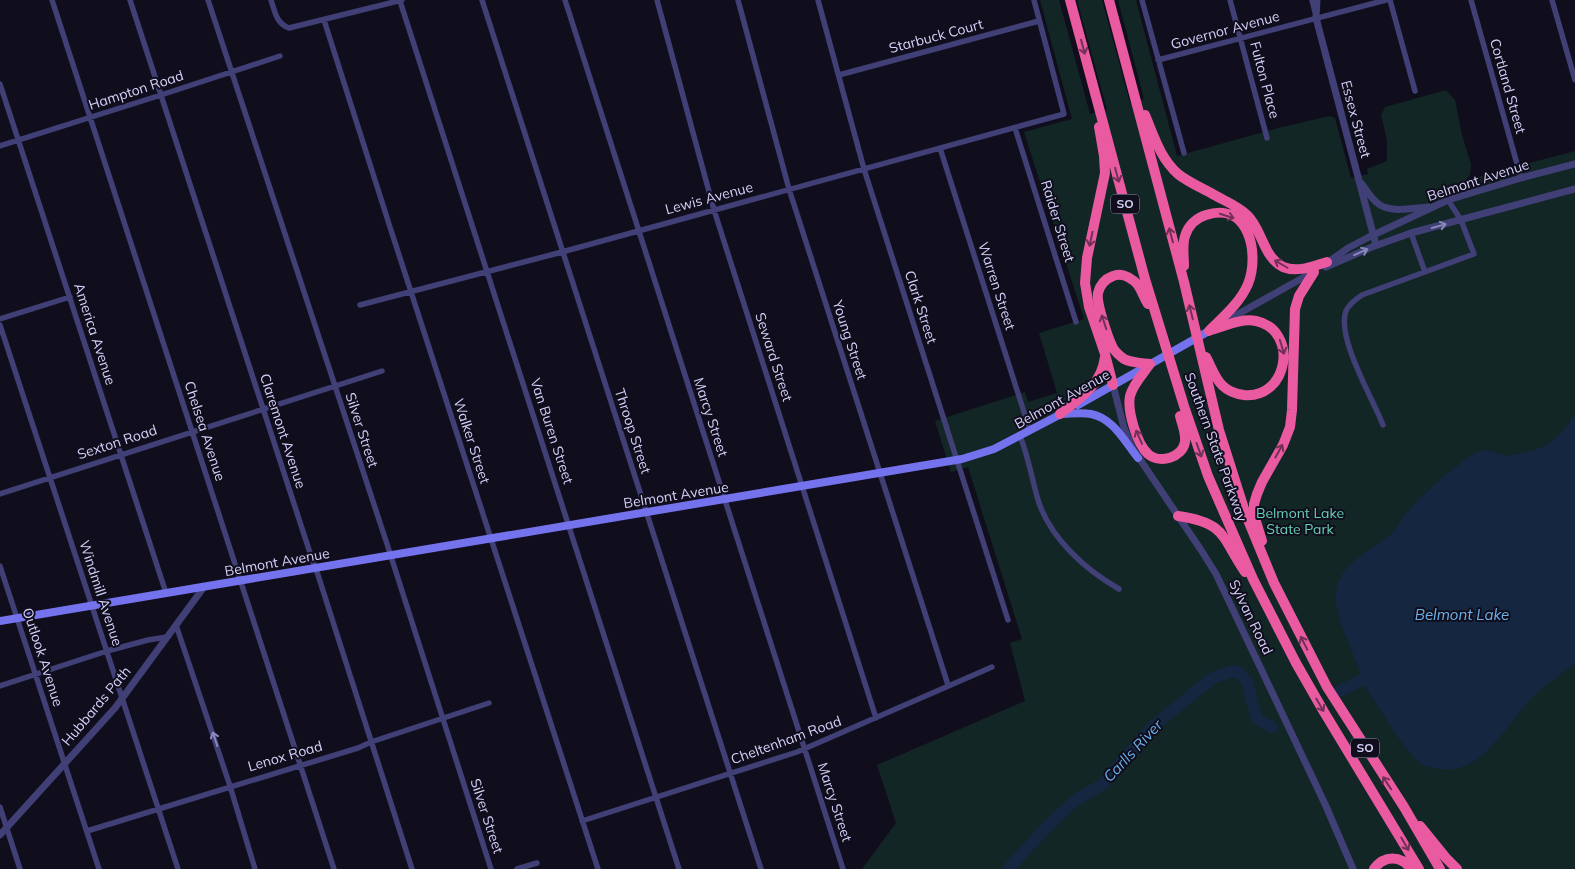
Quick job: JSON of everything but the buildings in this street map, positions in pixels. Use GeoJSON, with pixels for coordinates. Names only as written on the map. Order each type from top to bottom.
{"type":"FeatureCollection","features":[{"type":"Feature","properties":{"kind":"highway","name":"Southern State Parkway"},"geometry":{"type":"LineString","coordinates":[[1070,0],[1156,315],[1192,432],[1208,476],[1262,596],[1324,712],[1419,869]]}},
{"type":"Feature","properties":{"kind":"highway","name":"Southern State Parkway"},"geometry":{"type":"LineString","coordinates":[[1109,0],[1184,282],[1219,430],[1246,516],[1274,583],[1327,686],[1404,807],[1440,869]]}},
{"type":"Feature","properties":{"kind":"highway"},"geometry":{"type":"LineString","coordinates":[[1132,84],[1161,153],[1179,174],[1245,213],[1255,225],[1270,255],[1280,265],[1295,270],[1327,262]]}},
{"type":"Feature","properties":{"kind":"highway"},"geometry":{"type":"LineString","coordinates":[[1096,94],[1105,173],[1087,258],[1085,283],[1090,307],[1113,385]]}},
{"type":"Feature","properties":{"kind":"highway"},"geometry":{"type":"LineString","coordinates":[[1184,282],[1184,239],[1192,224],[1203,216],[1216,213],[1230,215],[1243,225],[1252,243],[1253,261],[1251,274],[1247,285],[1236,303],[1209,331]]}},
{"type":"Feature","properties":{"kind":"highway"},"geometry":{"type":"LineString","coordinates":[[1274,583],[1254,515],[1254,504],[1256,494],[1283,445],[1290,428],[1295,310],[1299,296],[1314,272]]}},
{"type":"Feature","properties":{"kind":"highway"},"geometry":{"type":"LineString","coordinates":[[1156,315],[1132,278],[1122,275],[1114,276],[1108,278],[1100,286],[1098,304],[1115,352],[1129,361],[1150,364],[1133,388],[1130,411],[1134,427],[1145,450],[1151,456],[1162,459],[1173,457],[1179,453],[1185,441],[1177,407],[1173,370]]}},
{"type":"Feature","properties":{"kind":"highway"},"geometry":{"type":"LineString","coordinates":[[1198,342],[1217,379],[1229,391],[1236,394],[1252,395],[1266,389],[1276,381],[1282,369],[1284,354],[1277,335],[1267,326],[1256,321],[1246,320],[1209,331]]}},
{"type":"Feature","properties":{"kind":"highway"},"geometry":{"type":"LineString","coordinates":[[1060,414],[1095,385],[1102,371],[1105,354]]}},
{"type":"Feature","properties":{"kind":"highway"},"geometry":{"type":"LineString","coordinates":[[1178,516],[1204,521],[1219,532],[1262,596]]}},
{"type":"Feature","properties":{"kind":"highway"},"geometry":{"type":"LineString","coordinates":[[1404,807],[1446,858],[1458,869]]}},
{"type":"Feature","properties":{"kind":"highway"},"geometry":{"type":"LineString","coordinates":[[1374,869],[1381,861],[1392,858],[1401,860],[1411,869]]}},
{"type":"Feature","properties":{"kind":"main road","name":"Belmont Avenue"},"geometry":{"type":"LineString","coordinates":[[0,622],[957,460],[994,449],[1030,431],[1209,331]]}},
{"type":"Feature","properties":{"kind":"main road"},"geometry":{"type":"LineString","coordinates":[[1060,414],[1088,413],[1105,419],[1116,429],[1138,458]]}},
{"type":"Feature","properties":{"kind":"street","name":"Chelsea Avenue"},"geometry":{"type":"LineString","coordinates":[[52,0],[334,869]]}},
{"type":"Feature","properties":{"kind":"street","name":"Claremont Avenue"},"geometry":{"type":"LineString","coordinates":[[130,0],[412,869]]}},
{"type":"Feature","properties":{"kind":"street","name":"Silver Street"},"geometry":{"type":"LineString","coordinates":[[208,0],[491,869]]}},
{"type":"Feature","properties":{"kind":"street"},"geometry":{"type":"LineString","coordinates":[[271,0],[281,25],[289,28],[401,0]]}},
{"type":"Feature","properties":{"kind":"street","name":"Van Buren Street"},"geometry":{"type":"LineString","coordinates":[[401,0],[679,869]]}},
{"type":"Feature","properties":{"kind":"street","name":"Throop Street"},"geometry":{"type":"LineString","coordinates":[[482,0],[761,869]]}},
{"type":"Feature","properties":{"kind":"street","name":"Marcy Street"},"geometry":{"type":"LineString","coordinates":[[565,0],[843,869]]}},
{"type":"Feature","properties":{"kind":"street","name":"Seward Street"},"geometry":{"type":"LineString","coordinates":[[657,0],[714,210],[876,718]]}},
{"type":"Feature","properties":{"kind":"street","name":"Young Street"},"geometry":{"type":"LineString","coordinates":[[738,0],[789,189],[948,685]]}},
{"type":"Feature","properties":{"kind":"street","name":"Clark Street"},"geometry":{"type":"LineString","coordinates":[[818,0],[864,169],[1008,620]]}},
{"type":"Feature","properties":{"kind":"street"},"geometry":{"type":"LineString","coordinates":[[1034,0],[1039,21]]}},
{"type":"Feature","properties":{"kind":"street"},"geometry":{"type":"LineString","coordinates":[[1142,0],[1184,153]]}},
{"type":"Feature","properties":{"kind":"street","name":"Fulton Place"},"geometry":{"type":"LineString","coordinates":[[1230,0],[1267,138]]}},
{"type":"Feature","properties":{"kind":"street","name":"Essex Street"},"geometry":{"type":"LineString","coordinates":[[1312,0],[1376,246]]}},
{"type":"Feature","properties":{"kind":"street"},"geometry":{"type":"LineString","coordinates":[[1316,18],[1317,0]]}},
{"type":"Feature","properties":{"kind":"street","name":"Governor Avenue"},"geometry":{"type":"LineString","coordinates":[[1158,60],[1386,0]]}},
{"type":"Feature","properties":{"kind":"street"},"geometry":{"type":"LineString","coordinates":[[1390,0],[1415,90]]}},
{"type":"Feature","properties":{"kind":"street","name":"Cortland Street"},"geometry":{"type":"LineString","coordinates":[[1471,0],[1521,178]]}},
{"type":"Feature","properties":{"kind":"street"},"geometry":{"type":"LineString","coordinates":[[1552,0],[1575,80]]}},
{"type":"Feature","properties":{"kind":"street","name":"Walker Street"},"geometry":{"type":"LineString","coordinates":[[324,20],[598,869]]}},
{"type":"Feature","properties":{"kind":"street","name":"Lewis Avenue"},"geometry":{"type":"LineString","coordinates":[[360,305],[562,252],[1064,114],[1039,21]]}},
{"type":"Feature","properties":{"kind":"street","name":"Starbuck Court"},"geometry":{"type":"LineString","coordinates":[[839,75],[1039,21]]}},
{"type":"Feature","properties":{"kind":"street","name":"Hampton Road"},"geometry":{"type":"LineString","coordinates":[[0,146],[161,96],[280,56]]}},
{"type":"Feature","properties":{"kind":"street","name":"America Avenue"},"geometry":{"type":"LineString","coordinates":[[0,84],[166,593]]}},
{"type":"Feature","properties":{"kind":"street","name":"Raider Street"},"geometry":{"type":"LineString","coordinates":[[1015,128],[1076,322]]}},
{"type":"Feature","properties":{"kind":"street","name":"Warren Street"},"geometry":{"type":"LineString","coordinates":[[940,148],[1030,431]]}},
{"type":"Feature","properties":{"kind":"street","name":"Belmont Avenue"},"geometry":{"type":"LineString","coordinates":[[1314,272],[1348,248],[1448,200],[1575,164]]}},
{"type":"Feature","properties":{"kind":"street"},"geometry":{"type":"LineString","coordinates":[[1360,182],[1379,204],[1386,208],[1402,210],[1436,206]]}},
{"type":"Feature","properties":{"kind":"street","name":"Belmont Avenue"},"geometry":{"type":"LineString","coordinates":[[1209,331],[1314,272],[1376,246],[1411,234],[1575,190]]}},
{"type":"Feature","properties":{"kind":"street"},"geometry":{"type":"LineString","coordinates":[[1383,425],[1354,359],[1346,335],[1344,321],[1346,311],[1352,302],[1362,295],[1474,254],[1461,220],[1448,200]]}},
{"type":"Feature","properties":{"kind":"street"},"geometry":{"type":"LineString","coordinates":[[1405,220],[1425,272]]}},
{"type":"Feature","properties":{"kind":"street"},"geometry":{"type":"LineString","coordinates":[[0,319],[70,297]]}},
{"type":"Feature","properties":{"kind":"street","name":"Windmill Avenue"},"geometry":{"type":"LineString","coordinates":[[0,326],[178,869]]}},
{"type":"Feature","properties":{"kind":"street"},"geometry":{"type":"LineString","coordinates":[[334,386],[382,371]]}},
{"type":"Feature","properties":{"kind":"street","name":"Sylvan Road"},"geometry":{"type":"LineString","coordinates":[[1113,385],[1124,428],[1138,458],[1216,574],[1294,736],[1353,869]]}},
{"type":"Feature","properties":{"kind":"street","name":"Sexton Road"},"geometry":{"type":"LineString","coordinates":[[0,494],[334,386]]}},
{"type":"Feature","properties":{"kind":"street"},"geometry":{"type":"LineString","coordinates":[[1020,436],[1029,460],[1040,505],[1053,530],[1072,553],[1119,589]]}},
{"type":"Feature","properties":{"kind":"street","name":"Outlook Avenue"},"geometry":{"type":"LineString","coordinates":[[0,566],[99,869]]}},
{"type":"Feature","properties":{"kind":"street","name":"Hubbards Path"},"geometry":{"type":"LineString","coordinates":[[0,835],[122,698],[204,587]]}},
{"type":"Feature","properties":{"kind":"street"},"geometry":{"type":"LineString","coordinates":[[176,625],[230,786],[255,869]]}},
{"type":"Feature","properties":{"kind":"street"},"geometry":{"type":"LineString","coordinates":[[0,686],[154,638],[167,637]]}},
{"type":"Feature","properties":{"kind":"street","name":"Cheltenham Road"},"geometry":{"type":"LineString","coordinates":[[582,821],[804,749],[992,667]]}},
{"type":"Feature","properties":{"kind":"street","name":"Lenox Road"},"geometry":{"type":"LineString","coordinates":[[87,831],[358,748],[489,703]]}},
{"type":"Feature","properties":{"kind":"street"},"geometry":{"type":"LineString","coordinates":[[0,807],[20,869]]}},
{"type":"Feature","properties":{"kind":"street"},"geometry":{"type":"LineString","coordinates":[[517,869],[537,862]]}},
{"type":"Feature","properties":{"kind":"green space","name":"Belmont Lake State Park"},"geometry":{"type":"Polygon","coordinates":[[[1040,0],[1059,0],[1090,114],[1107,110],[1077,0],[1102,0],[1130,103],[1144,99],[1118,0],[1136,0],[1177,156],[1330,116],[1335,118],[1351,178],[1368,174],[1367,169],[1387,161],[1387,140],[1381,115],[1385,107],[1446,90],[1455,100],[1462,135],[1471,164],[1470,175],[1466,180],[1575,151],[1575,869],[862,869],[896,823],[877,765],[1025,701],[1010,643],[1022,639],[968,467],[951,472],[935,421],[1025,392],[1028,402],[1057,393],[1039,333],[1084,319],[1024,132],[1072,119],[1040,0]]]}},
{"type":"Feature","properties":{"kind":"water","name":"Belmont Lake"},"geometry":{"type":"Polygon","coordinates":[[[1575,414],[1575,664],[1553,680],[1523,707],[1494,744],[1470,763],[1457,768],[1442,769],[1422,764],[1398,737],[1364,686],[1359,686],[1357,682],[1361,678],[1358,667],[1339,618],[1336,594],[1338,583],[1354,561],[1393,532],[1418,500],[1460,463],[1481,451],[1508,455],[1540,448],[1559,435],[1575,414]]]}},
{"type":"Feature","properties":{"kind":"waterway","name":"Carlls River"},"geometry":{"type":"LineString","coordinates":[[1008,869],[1073,802],[1103,784],[1151,728],[1211,679],[1229,672],[1235,671],[1240,673],[1247,682],[1257,719],[1272,727]]}},
{"type":"Feature","properties":{"kind":"waterway","name":"Carlls River"},"geometry":{"type":"LineString","coordinates":[[1340,691],[1372,674]]}}]}
